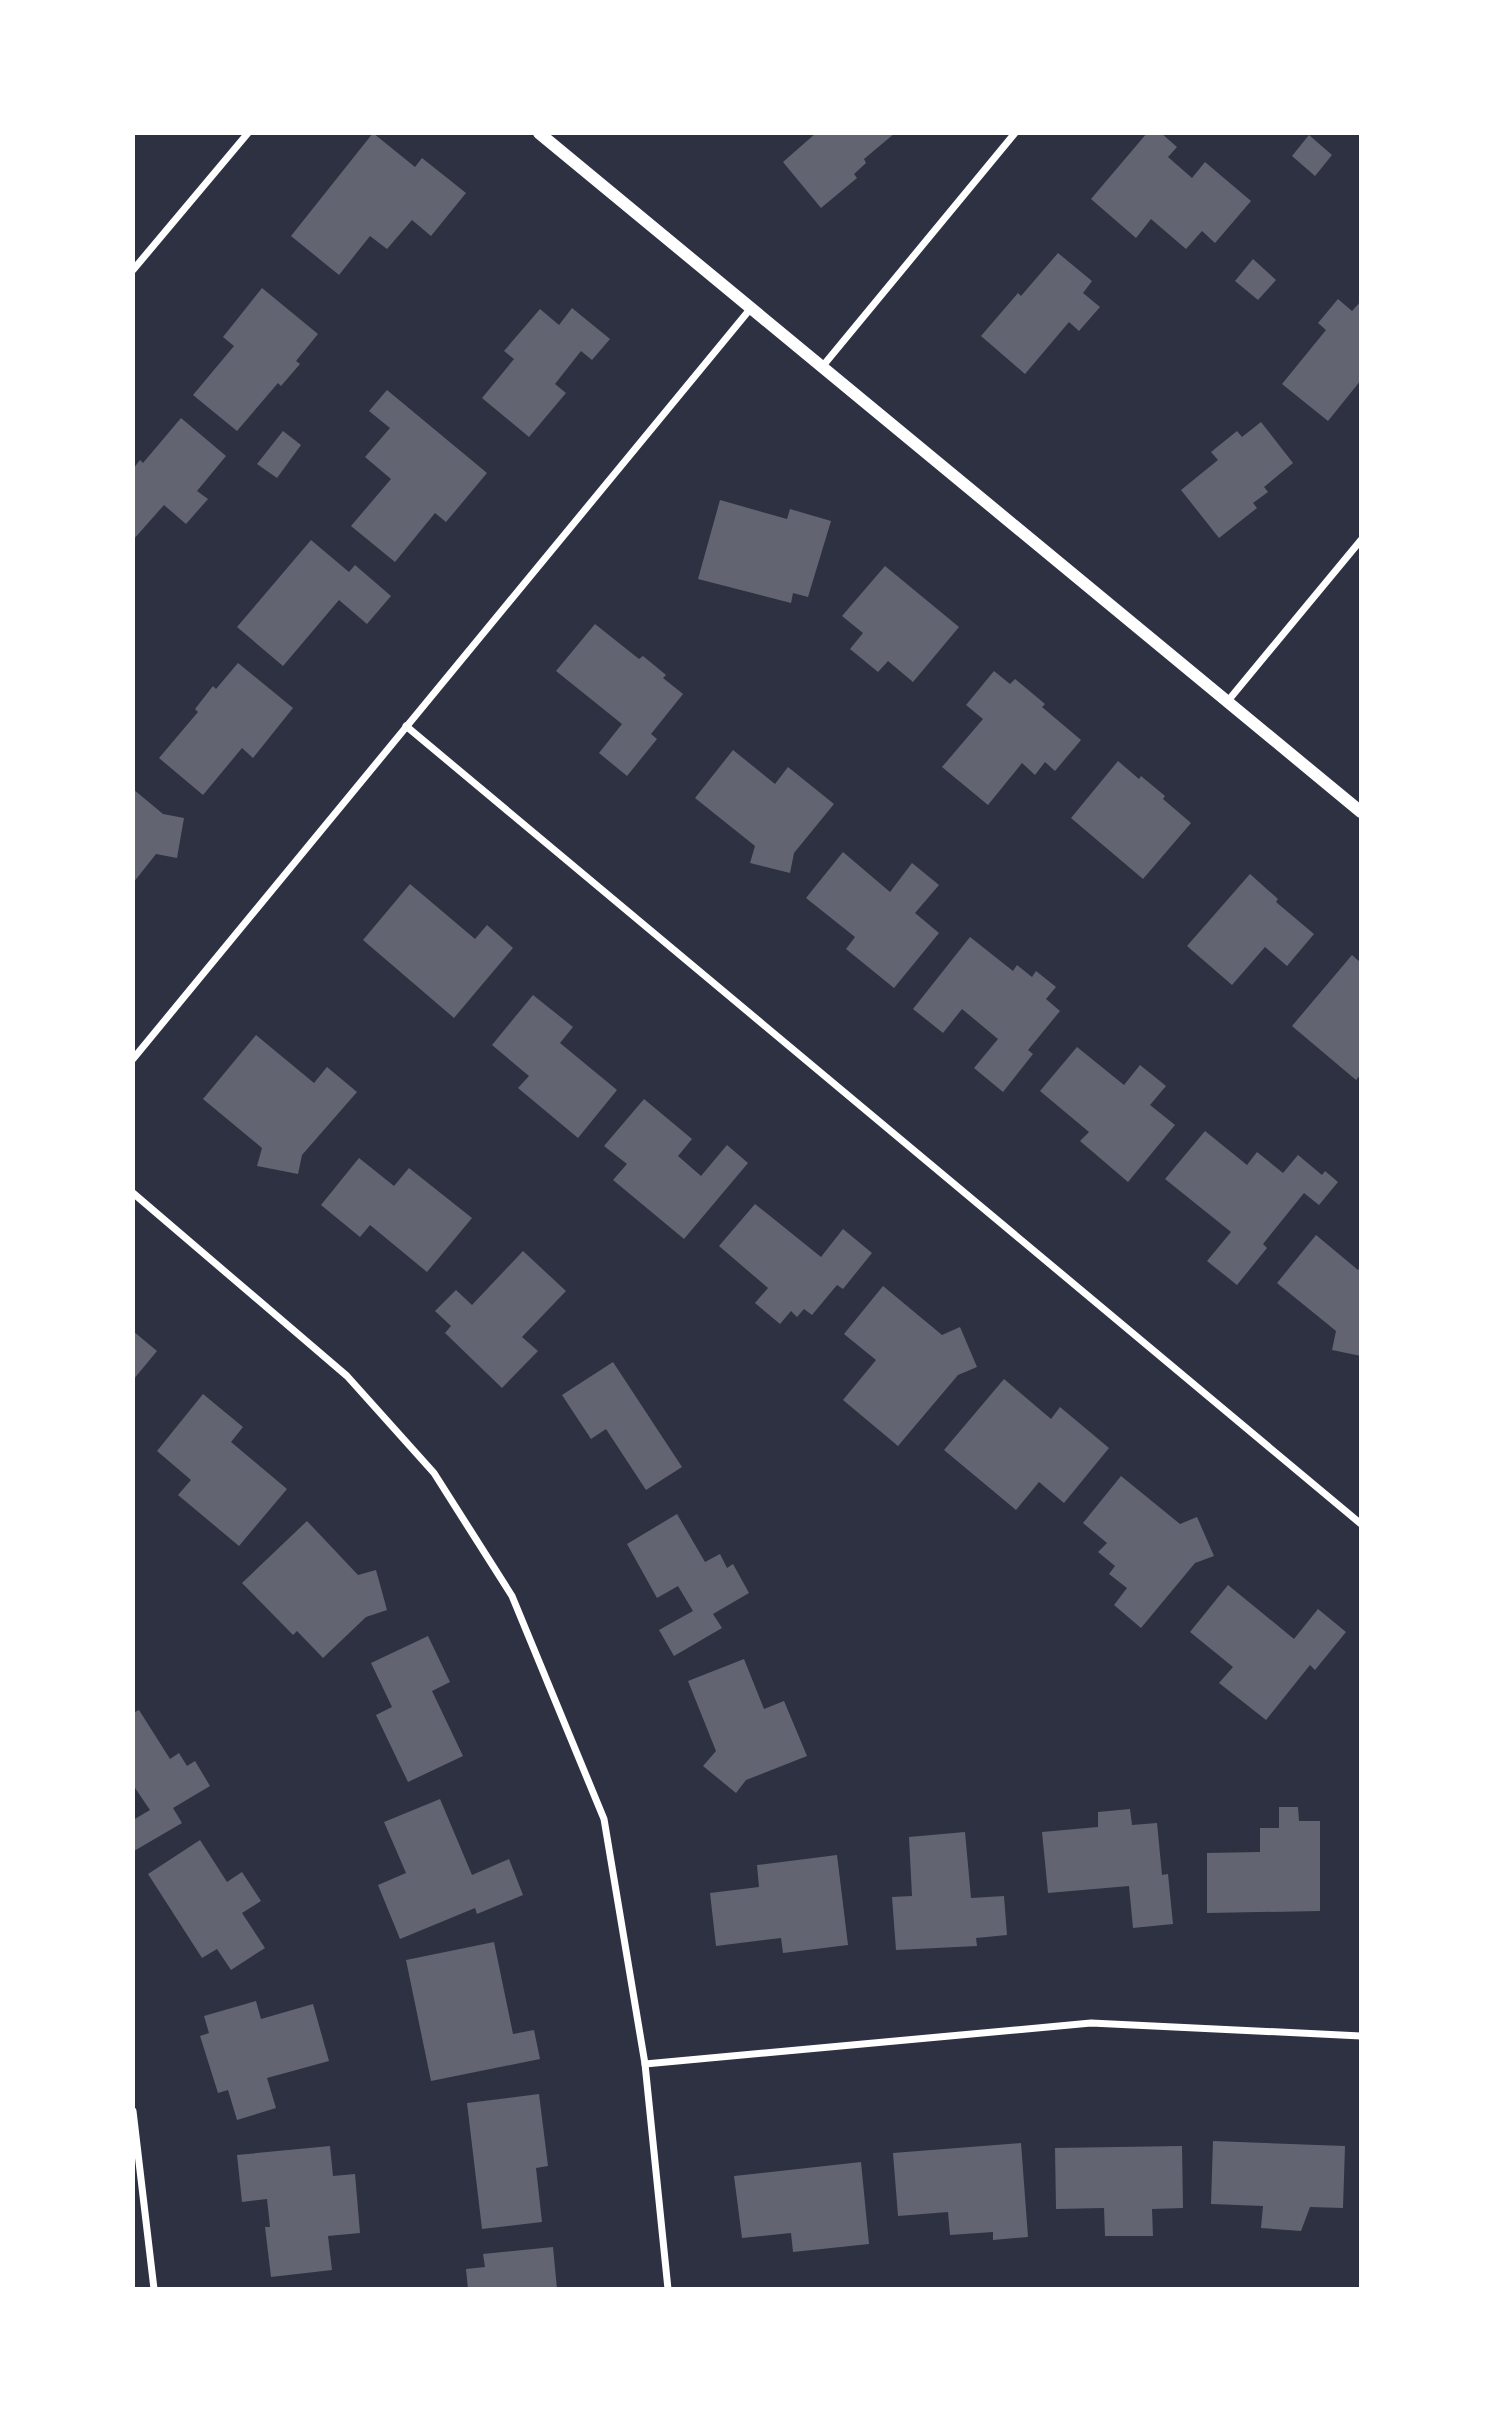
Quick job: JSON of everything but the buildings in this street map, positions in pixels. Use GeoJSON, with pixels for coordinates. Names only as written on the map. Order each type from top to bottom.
{"type":"FeatureCollection","features":[{"type":"Feature","properties":{"kind":"street"},"geometry":{"type":"LineString","coordinates":[[133,270],[248,133]]}},
{"type":"Feature","properties":{"kind":"street"},"geometry":{"type":"LineString","coordinates":[[539,133],[1361,812]]}},
{"type":"Feature","properties":{"kind":"street"},"geometry":{"type":"LineString","coordinates":[[822,367],[1015,133]]}},
{"type":"Feature","properties":{"kind":"street"},"geometry":{"type":"LineString","coordinates":[[133,1059],[751,308]]}},
{"type":"Feature","properties":{"kind":"street"},"geometry":{"type":"LineString","coordinates":[[1227,703],[1361,540]]}},
{"type":"Feature","properties":{"kind":"street"},"geometry":{"type":"LineString","coordinates":[[407,726],[1361,1524]]}},
{"type":"Feature","properties":{"kind":"street"},"geometry":{"type":"LineString","coordinates":[[133,1194],[347,1377],[434,1473],[512,1596],[604,1819],[645,2064],[668,2289]]}},
{"type":"Feature","properties":{"kind":"street"},"geometry":{"type":"LineString","coordinates":[[645,2064],[1091,2022],[1361,2036]]}},
{"type":"Feature","properties":{"kind":"street"},"geometry":{"type":"LineString","coordinates":[[133,2111],[154,2289]]}}]}
